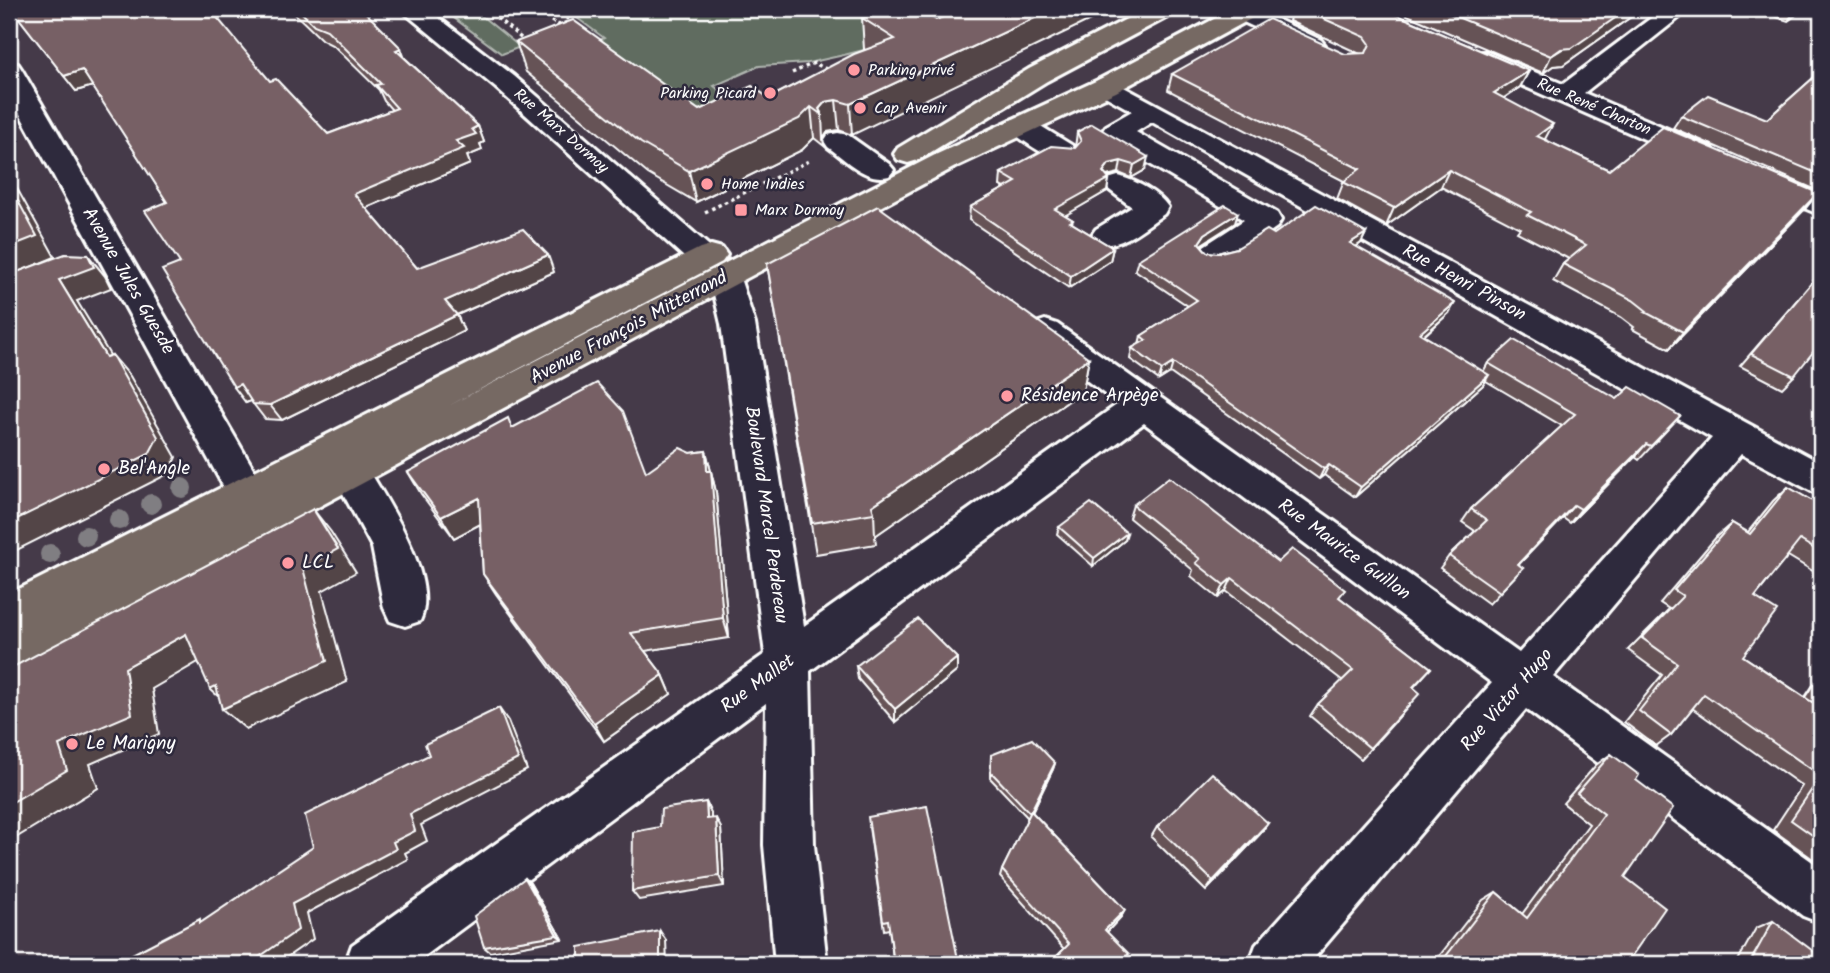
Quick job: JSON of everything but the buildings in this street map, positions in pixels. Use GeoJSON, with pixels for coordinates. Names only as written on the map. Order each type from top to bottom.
{"type":"FeatureCollection","features":[{"type":"Feature","properties":{"kind":"main road","name":"Avenue François Mitterrand"},"geometry":{"type":"LineString","coordinates":[[881,198],[922,147],[1038,75],[1164,9]]}},
{"type":"Feature","properties":{"kind":"main road","name":"Avenue François Mitterrand"},"geometry":{"type":"LineString","coordinates":[[9,614],[247,492],[715,268],[881,198],[1021,126],[1107,86],[1248,11]]}},
{"type":"Feature","properties":{"kind":"main road","name":"Avenue François Mitterrand"},"geometry":{"type":"LineString","coordinates":[[9,653],[351,473],[715,268]]}},
{"type":"Feature","properties":{"kind":"street","name":"Rue Marx Dormoy"},"geometry":{"type":"LineString","coordinates":[[412,9],[506,82],[715,268]]}},
{"type":"Feature","properties":{"kind":"street"},"geometry":{"type":"LineString","coordinates":[[1565,94],[1678,9]]}},
{"type":"Feature","properties":{"kind":"street"},"geometry":{"type":"LineString","coordinates":[[1248,11],[1336,56]]}},
{"type":"Feature","properties":{"kind":"street","name":"Rue René Charton"},"geometry":{"type":"LineString","coordinates":[[1454,46],[1821,206]]}},
{"type":"Feature","properties":{"kind":"street","name":"Avenue Jules Guesde"},"geometry":{"type":"LineString","coordinates":[[9,70],[18,108],[110,250],[247,492]]}},
{"type":"Feature","properties":{"kind":"street","name":"Rue Henri Pinson"},"geometry":{"type":"LineString","coordinates":[[1107,86],[1821,481]]}},
{"type":"Feature","properties":{"kind":"street"},"geometry":{"type":"LineString","coordinates":[[1152,111],[1116,132],[1266,220],[1215,253]]}},
{"type":"Feature","properties":{"kind":"street"},"geometry":{"type":"LineString","coordinates":[[1021,126],[1063,152]]}},
{"type":"Feature","properties":{"kind":"street"},"geometry":{"type":"LineString","coordinates":[[838,141],[881,198]]}},
{"type":"Feature","properties":{"kind":"street"},"geometry":{"type":"LineString","coordinates":[[1107,236],[1153,207],[1118,185]]}},
{"type":"Feature","properties":{"kind":"street"},"geometry":{"type":"LineString","coordinates":[[79,262],[110,250]]}},
{"type":"Feature","properties":{"kind":"street","name":"Boulevard Marcel Perdereau"},"geometry":{"type":"LineString","coordinates":[[715,268],[738,324],[788,663],[789,845],[801,964]]}},
{"type":"Feature","properties":{"kind":"street","name":"Rue Maurice Guillon"},"geometry":{"type":"LineString","coordinates":[[1019,313],[1821,898]]}},
{"type":"Feature","properties":{"kind":"street","name":"Rue Mallet"},"geometry":{"type":"LineString","coordinates":[[370,964],[1144,404]]}},
{"type":"Feature","properties":{"kind":"street","name":"Rue Victor Hugo"},"geometry":{"type":"LineString","coordinates":[[1275,964],[1737,434]]}},
{"type":"Feature","properties":{"kind":"street"},"geometry":{"type":"LineString","coordinates":[[351,473],[391,545],[405,608]]}},
{"type":"Feature","properties":{"kind":"path"},"geometry":{"type":"LineString","coordinates":[[486,9],[535,50]]}},
{"type":"Feature","properties":{"kind":"path"},"geometry":{"type":"LineString","coordinates":[[555,9],[577,26]]}},
{"type":"Feature","properties":{"kind":"path"},"geometry":{"type":"LineString","coordinates":[[551,21],[559,24],[570,21]]}},
{"type":"Feature","properties":{"kind":"path"},"geometry":{"type":"LineString","coordinates":[[792,72],[814,63],[832,73]]}},
{"type":"Feature","properties":{"kind":"path"},"geometry":{"type":"LineString","coordinates":[[701,214],[807,162]]}},
{"type":"Feature","properties":{"kind":"green space"},"geometry":{"type":"Polygon","coordinates":[[[442,9],[473,9],[520,47],[502,54],[442,9]]]}},
{"type":"Feature","properties":{"kind":"green space"},"geometry":{"type":"Polygon","coordinates":[[[565,9],[1026,9],[808,63],[759,66],[714,86],[748,113],[718,135],[581,50],[604,38],[565,9]]]}},
{"type":"Feature","properties":{"kind":"place","name":"Parking privé"},"geometry":{"type":"Point","coordinates":[854,70]}},
{"type":"Feature","properties":{"kind":"place","name":"Parking Picard"},"geometry":{"type":"Point","coordinates":[770,93]}},
{"type":"Feature","properties":{"kind":"place","name":"Cap Avenir"},"geometry":{"type":"Point","coordinates":[860,108]}},
{"type":"Feature","properties":{"kind":"place","name":"Home Indies"},"geometry":{"type":"Point","coordinates":[707,184]}},
{"type":"Feature","properties":{"kind":"place","name":"Marx Dormoy"},"geometry":{"type":"Point","coordinates":[741,210]}},
{"type":"Feature","properties":{"kind":"place","name":"Résidence Arpège"},"geometry":{"type":"Point","coordinates":[1007,396]}},
{"type":"Feature","properties":{"kind":"place","name":"Bel'Angle"},"geometry":{"type":"Point","coordinates":[104,469]}},
{"type":"Feature","properties":{"kind":"place","name":"LCL"},"geometry":{"type":"Point","coordinates":[288,563]}},
{"type":"Feature","properties":{"kind":"place","name":"Le Marigny"},"geometry":{"type":"Point","coordinates":[72,744]}}]}
